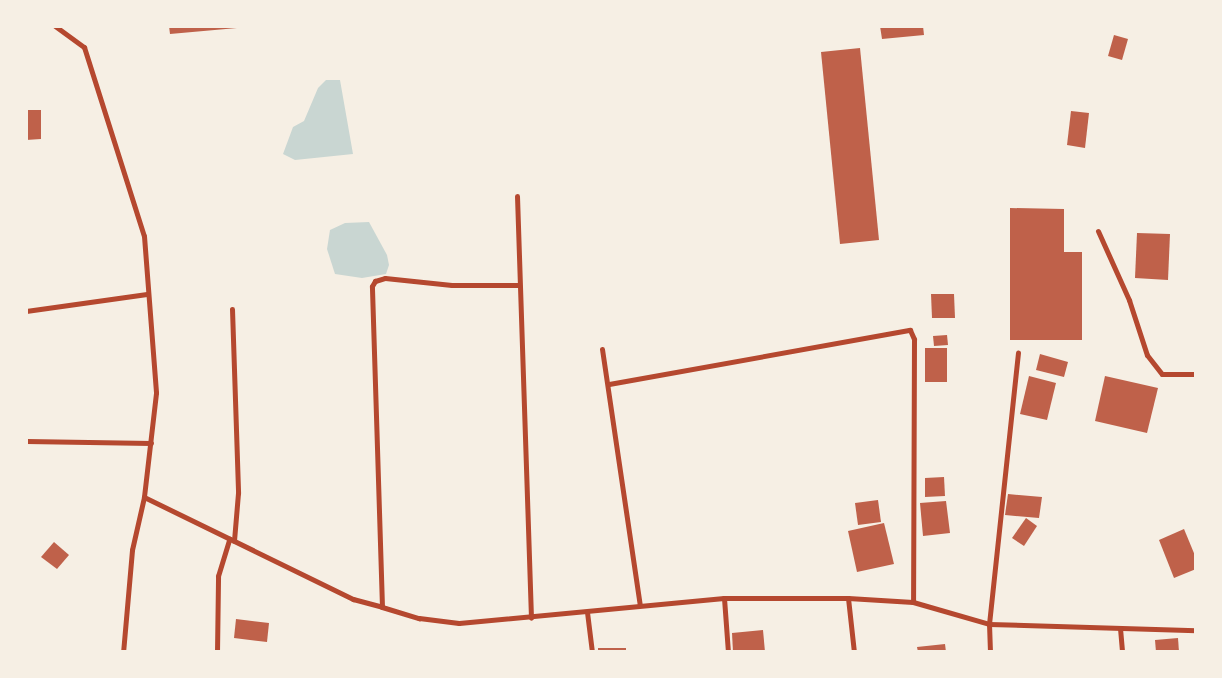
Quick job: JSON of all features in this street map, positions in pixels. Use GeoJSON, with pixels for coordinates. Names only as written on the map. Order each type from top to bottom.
{"type":"FeatureCollection","features":[{"type":"Feature","properties":{"kind":"street"},"geometry":{"type":"LineString","coordinates":[[55,26],[84,47],[144,236],[146,294],[156,393],[152,443],[144,497],[132,550],[123,652]]}},
{"type":"Feature","properties":{"kind":"street"},"geometry":{"type":"LineString","coordinates":[[517,196],[518,285],[531,618]]}},
{"type":"Feature","properties":{"kind":"street"},"geometry":{"type":"LineString","coordinates":[[1098,231],[1129,300],[1147,355],[1162,374],[1196,374]]}},
{"type":"Feature","properties":{"kind":"street"},"geometry":{"type":"LineString","coordinates":[[382,607],[372,286],[375,280],[385,278],[452,284],[518,285]]}},
{"type":"Feature","properties":{"kind":"street"},"geometry":{"type":"LineString","coordinates":[[26,312],[146,294]]}},
{"type":"Feature","properties":{"kind":"street"},"geometry":{"type":"LineString","coordinates":[[217,652],[218,576],[231,540],[238,493],[232,309]]}},
{"type":"Feature","properties":{"kind":"street"},"geometry":{"type":"LineString","coordinates":[[609,384],[910,330],[914,339],[913,602]]}},
{"type":"Feature","properties":{"kind":"street"},"geometry":{"type":"LineString","coordinates":[[602,349],[609,384],[640,605]]}},
{"type":"Feature","properties":{"kind":"street"},"geometry":{"type":"LineString","coordinates":[[990,652],[989,624],[1018,353]]}},
{"type":"Feature","properties":{"kind":"street"},"geometry":{"type":"LineString","coordinates":[[26,441],[152,443]]}},
{"type":"Feature","properties":{"kind":"street"},"geometry":{"type":"LineString","coordinates":[[144,497],[353,599],[419,618],[459,623],[531,618],[640,605],[724,598],[848,598],[913,602],[989,624],[1196,630]]}},
{"type":"Feature","properties":{"kind":"street"},"geometry":{"type":"LineString","coordinates":[[724,598],[728,652]]}},
{"type":"Feature","properties":{"kind":"street"},"geometry":{"type":"LineString","coordinates":[[848,598],[854,652]]}},
{"type":"Feature","properties":{"kind":"street"},"geometry":{"type":"LineString","coordinates":[[587,612],[592,652]]}},
{"type":"Feature","properties":{"kind":"street"},"geometry":{"type":"LineString","coordinates":[[1120,628],[1122,652]]}},
{"type":"Feature","properties":{"kind":"shaded area"},"geometry":{"type":"Polygon","coordinates":[[[326,80],[340,80],[353,154],[295,160],[283,154],[293,127],[304,121],[318,88],[326,80]]]}},
{"type":"Feature","properties":{"kind":"shaded area"},"geometry":{"type":"Polygon","coordinates":[[[369,222],[387,255],[389,265],[386,274],[362,278],[335,274],[327,249],[330,230],[345,223],[369,222]]]}},
{"type":"Feature","properties":{"kind":"building"},"geometry":{"type":"Polygon","coordinates":[[[169,26],[237,26],[237,28],[170,34],[169,26]]]}},
{"type":"Feature","properties":{"kind":"building"},"geometry":{"type":"Polygon","coordinates":[[[880,26],[923,26],[924,35],[882,39],[880,26]]]}},
{"type":"Feature","properties":{"kind":"building"},"geometry":{"type":"Polygon","coordinates":[[[1114,35],[1128,39],[1122,60],[1108,56],[1114,35]]]}},
{"type":"Feature","properties":{"kind":"building"},"geometry":{"type":"Polygon","coordinates":[[[860,48],[879,240],[840,244],[821,52],[860,48]]]}},
{"type":"Feature","properties":{"kind":"building"},"geometry":{"type":"Polygon","coordinates":[[[26,110],[41,110],[41,139],[26,140],[26,110]]]}},
{"type":"Feature","properties":{"kind":"building"},"geometry":{"type":"Polygon","coordinates":[[[1071,111],[1089,113],[1085,148],[1067,145],[1071,111]]]}},
{"type":"Feature","properties":{"kind":"building"},"geometry":{"type":"Polygon","coordinates":[[[1010,208],[1064,209],[1064,252],[1082,252],[1082,340],[1010,340],[1010,208]]]}},
{"type":"Feature","properties":{"kind":"building"},"geometry":{"type":"Polygon","coordinates":[[[1137,233],[1170,234],[1168,280],[1135,278],[1137,233]]]}},
{"type":"Feature","properties":{"kind":"building"},"geometry":{"type":"Polygon","coordinates":[[[931,294],[954,294],[955,318],[932,318],[931,294]]]}},
{"type":"Feature","properties":{"kind":"building"},"geometry":{"type":"Polygon","coordinates":[[[947,335],[948,345],[934,346],[933,336],[947,335]]]}},
{"type":"Feature","properties":{"kind":"building"},"geometry":{"type":"Polygon","coordinates":[[[925,348],[947,348],[947,382],[925,382],[925,348]]]}},
{"type":"Feature","properties":{"kind":"building"},"geometry":{"type":"Polygon","coordinates":[[[1040,354],[1068,362],[1064,377],[1036,370],[1040,354]]]}},
{"type":"Feature","properties":{"kind":"building"},"geometry":{"type":"Polygon","coordinates":[[[1029,376],[1056,383],[1047,420],[1020,414],[1029,376]]]}},
{"type":"Feature","properties":{"kind":"building"},"geometry":{"type":"Polygon","coordinates":[[[1105,376],[1158,388],[1147,433],[1095,421],[1105,376]]]}},
{"type":"Feature","properties":{"kind":"building"},"geometry":{"type":"Polygon","coordinates":[[[944,477],[945,496],[925,497],[925,478],[944,477]]]}},
{"type":"Feature","properties":{"kind":"building"},"geometry":{"type":"Polygon","coordinates":[[[1008,494],[1042,497],[1039,518],[1005,515],[1008,494]]]}},
{"type":"Feature","properties":{"kind":"building"},"geometry":{"type":"Polygon","coordinates":[[[878,500],[881,522],[858,525],[855,503],[878,500]]]}},
{"type":"Feature","properties":{"kind":"building"},"geometry":{"type":"Polygon","coordinates":[[[946,501],[950,533],[923,536],[920,503],[946,501]]]}},
{"type":"Feature","properties":{"kind":"building"},"geometry":{"type":"Polygon","coordinates":[[[1026,518],[1037,526],[1024,546],[1012,538],[1026,518]]]}},
{"type":"Feature","properties":{"kind":"building"},"geometry":{"type":"Polygon","coordinates":[[[884,523],[894,564],[857,572],[848,531],[884,523]]]}},
{"type":"Feature","properties":{"kind":"building"},"geometry":{"type":"Polygon","coordinates":[[[1184,529],[1196,558],[1196,569],[1174,578],[1159,540],[1184,529]]]}},
{"type":"Feature","properties":{"kind":"building"},"geometry":{"type":"Polygon","coordinates":[[[54,542],[69,555],[57,569],[41,557],[54,542]]]}},
{"type":"Feature","properties":{"kind":"building"},"geometry":{"type":"Polygon","coordinates":[[[236,619],[269,623],[267,642],[234,638],[236,619]]]}},
{"type":"Feature","properties":{"kind":"building"},"geometry":{"type":"Polygon","coordinates":[[[763,630],[765,652],[733,652],[732,633],[763,630]]]}},
{"type":"Feature","properties":{"kind":"building"},"geometry":{"type":"Polygon","coordinates":[[[1178,638],[1179,652],[1156,652],[1155,640],[1178,638]]]}},
{"type":"Feature","properties":{"kind":"building"},"geometry":{"type":"Polygon","coordinates":[[[945,644],[946,652],[918,652],[917,647],[945,644]]]}},
{"type":"Feature","properties":{"kind":"building"},"geometry":{"type":"Polygon","coordinates":[[[598,648],[626,648],[626,652],[598,652],[598,648]]]}}]}
